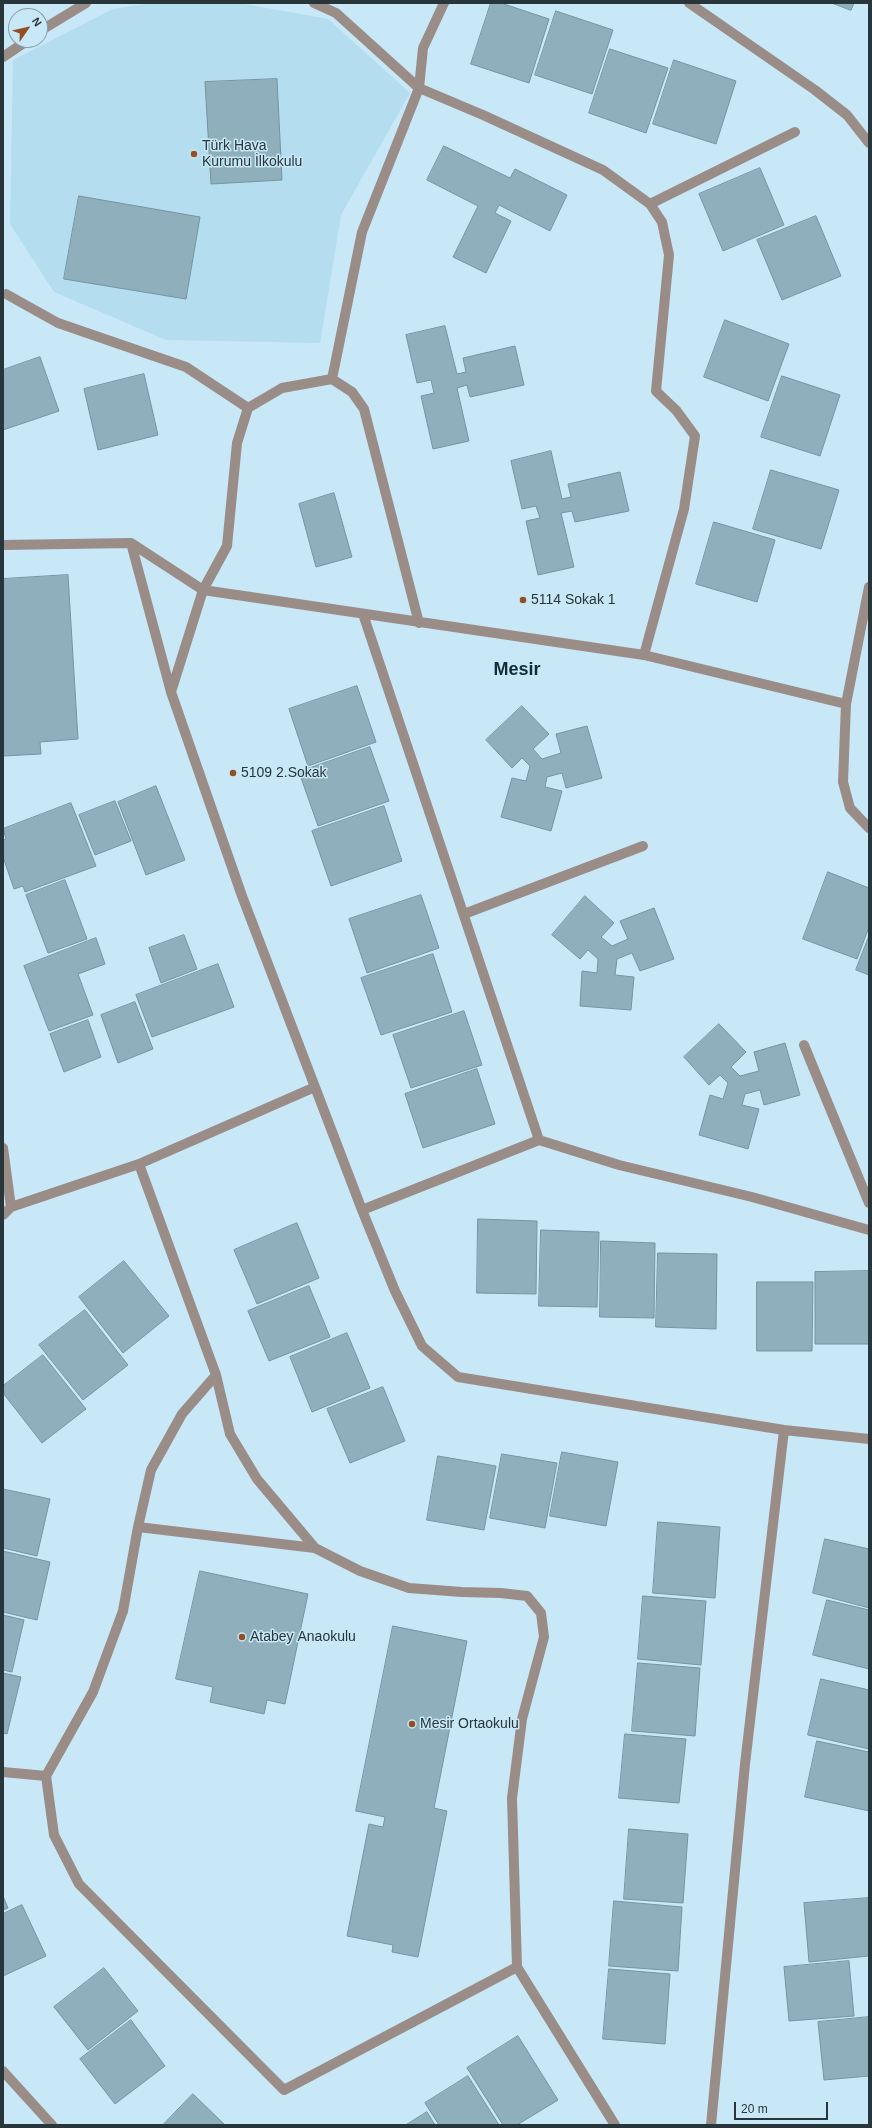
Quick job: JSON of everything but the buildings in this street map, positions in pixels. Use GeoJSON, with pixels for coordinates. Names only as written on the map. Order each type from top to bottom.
{"type":"FeatureCollection","features":[{"type":"Feature","properties":{"kind":"street"},"geometry":{"type":"LineString","coordinates":[[48,26],[86,3]]}},
{"type":"Feature","properties":{"kind":"street"},"geometry":{"type":"LineString","coordinates":[[314,3],[336,13],[419,88],[483,115],[603,170],[650,204],[662,222],[669,255],[656,391],[676,410],[696,436],[684,509],[644,656]]}},
{"type":"Feature","properties":{"kind":"street"},"geometry":{"type":"LineString","coordinates":[[332,379],[362,232],[419,88],[423,48],[444,3]]}},
{"type":"Feature","properties":{"kind":"street"},"geometry":{"type":"LineString","coordinates":[[689,3],[815,90],[847,115],[869,143]]}},
{"type":"Feature","properties":{"kind":"street"},"geometry":{"type":"LineString","coordinates":[[3,58],[17,48]]}},
{"type":"Feature","properties":{"kind":"street"},"geometry":{"type":"LineString","coordinates":[[650,204],[795,132]]}},
{"type":"Feature","properties":{"kind":"street"},"geometry":{"type":"LineString","coordinates":[[4,293],[58,323],[186,367],[248,408]]}},
{"type":"Feature","properties":{"kind":"street"},"geometry":{"type":"LineString","coordinates":[[171,692],[204,590],[227,546],[237,443],[248,408],[282,388],[332,379],[352,392],[364,409],[419,623]]}},
{"type":"Feature","properties":{"kind":"street"},"geometry":{"type":"LineString","coordinates":[[3,545],[131,543],[204,590],[644,656],[846,704]]}},
{"type":"Feature","properties":{"kind":"street"},"geometry":{"type":"LineString","coordinates":[[131,543],[171,692],[242,896],[362,1210],[395,1291],[422,1346],[458,1377],[784,1430],[869,1439]]}},
{"type":"Feature","properties":{"kind":"street"},"geometry":{"type":"LineString","coordinates":[[869,587],[846,704],[843,782],[850,808],[869,828]]}},
{"type":"Feature","properties":{"kind":"street"},"geometry":{"type":"LineString","coordinates":[[363,614],[539,1140]]}},
{"type":"Feature","properties":{"kind":"street"},"geometry":{"type":"LineString","coordinates":[[464,914],[643,846]]}},
{"type":"Feature","properties":{"kind":"street"},"geometry":{"type":"LineString","coordinates":[[804,1045],[869,1203]]}},
{"type":"Feature","properties":{"kind":"street"},"geometry":{"type":"LineString","coordinates":[[3,1215],[11,1207],[139,1164],[315,1087]]}},
{"type":"Feature","properties":{"kind":"street"},"geometry":{"type":"LineString","coordinates":[[362,1210],[539,1140],[619,1165],[752,1198],[869,1230]]}},
{"type":"Feature","properties":{"kind":"street"},"geometry":{"type":"LineString","coordinates":[[3,1148],[4,1166],[11,1207]]}},
{"type":"Feature","properties":{"kind":"street"},"geometry":{"type":"LineString","coordinates":[[139,1164],[216,1375],[230,1434],[257,1479],[315,1548]]}},
{"type":"Feature","properties":{"kind":"street"},"geometry":{"type":"LineString","coordinates":[[216,1375],[182,1414],[151,1470],[138,1527],[123,1611],[96,1685],[46,1776],[54,1835],[79,1884],[284,2090],[517,1967]]}},
{"type":"Feature","properties":{"kind":"street"},"geometry":{"type":"LineString","coordinates":[[711,2125],[745,1764],[784,1430]]}},
{"type":"Feature","properties":{"kind":"street"},"geometry":{"type":"LineString","coordinates":[[138,1527],[315,1548],[360,1571],[409,1588],[501,1593],[527,1596],[542,1613],[544,1637],[522,1719],[512,1798],[517,1967],[615,2125]]}},
{"type":"Feature","properties":{"kind":"street"},"geometry":{"type":"LineString","coordinates":[[3,1772],[46,1776]]}},
{"type":"Feature","properties":{"kind":"street"},"geometry":{"type":"LineString","coordinates":[[3,2071],[52,2125]]}},
{"type":"Feature","properties":{"kind":"shaded area","name":"Türk Hava Kurumu İlkokulu"},"geometry":{"type":"Polygon","coordinates":[[[150,3],[239,3],[328,19],[410,93],[341,215],[320,343],[166,340],[54,292],[10,224],[13,60],[37,48],[48,48],[48,42],[113,9],[150,3]]]}},
{"type":"Feature","properties":{"kind":"place","name":"Türk Hava Kurumu İlkokulu"},"geometry":{"type":"Point","coordinates":[194,154]}},
{"type":"Feature","properties":{"kind":"place","name":"5114 Sokak 1"},"geometry":{"type":"Point","coordinates":[523,600]}},
{"type":"Feature","properties":{"kind":"place","name":"5109 2.Sokak"},"geometry":{"type":"Point","coordinates":[233,773]}},
{"type":"Feature","properties":{"kind":"place","name":"Atabey Anaokulu"},"geometry":{"type":"Point","coordinates":[242,1637]}},
{"type":"Feature","properties":{"kind":"place","name":"Mesir Ortaokulu"},"geometry":{"type":"Point","coordinates":[412,1724]}},
{"type":"Feature","properties":{"kind":"district","name":"Mesir"},"geometry":{"type":"Point","coordinates":[517,670]}}]}
